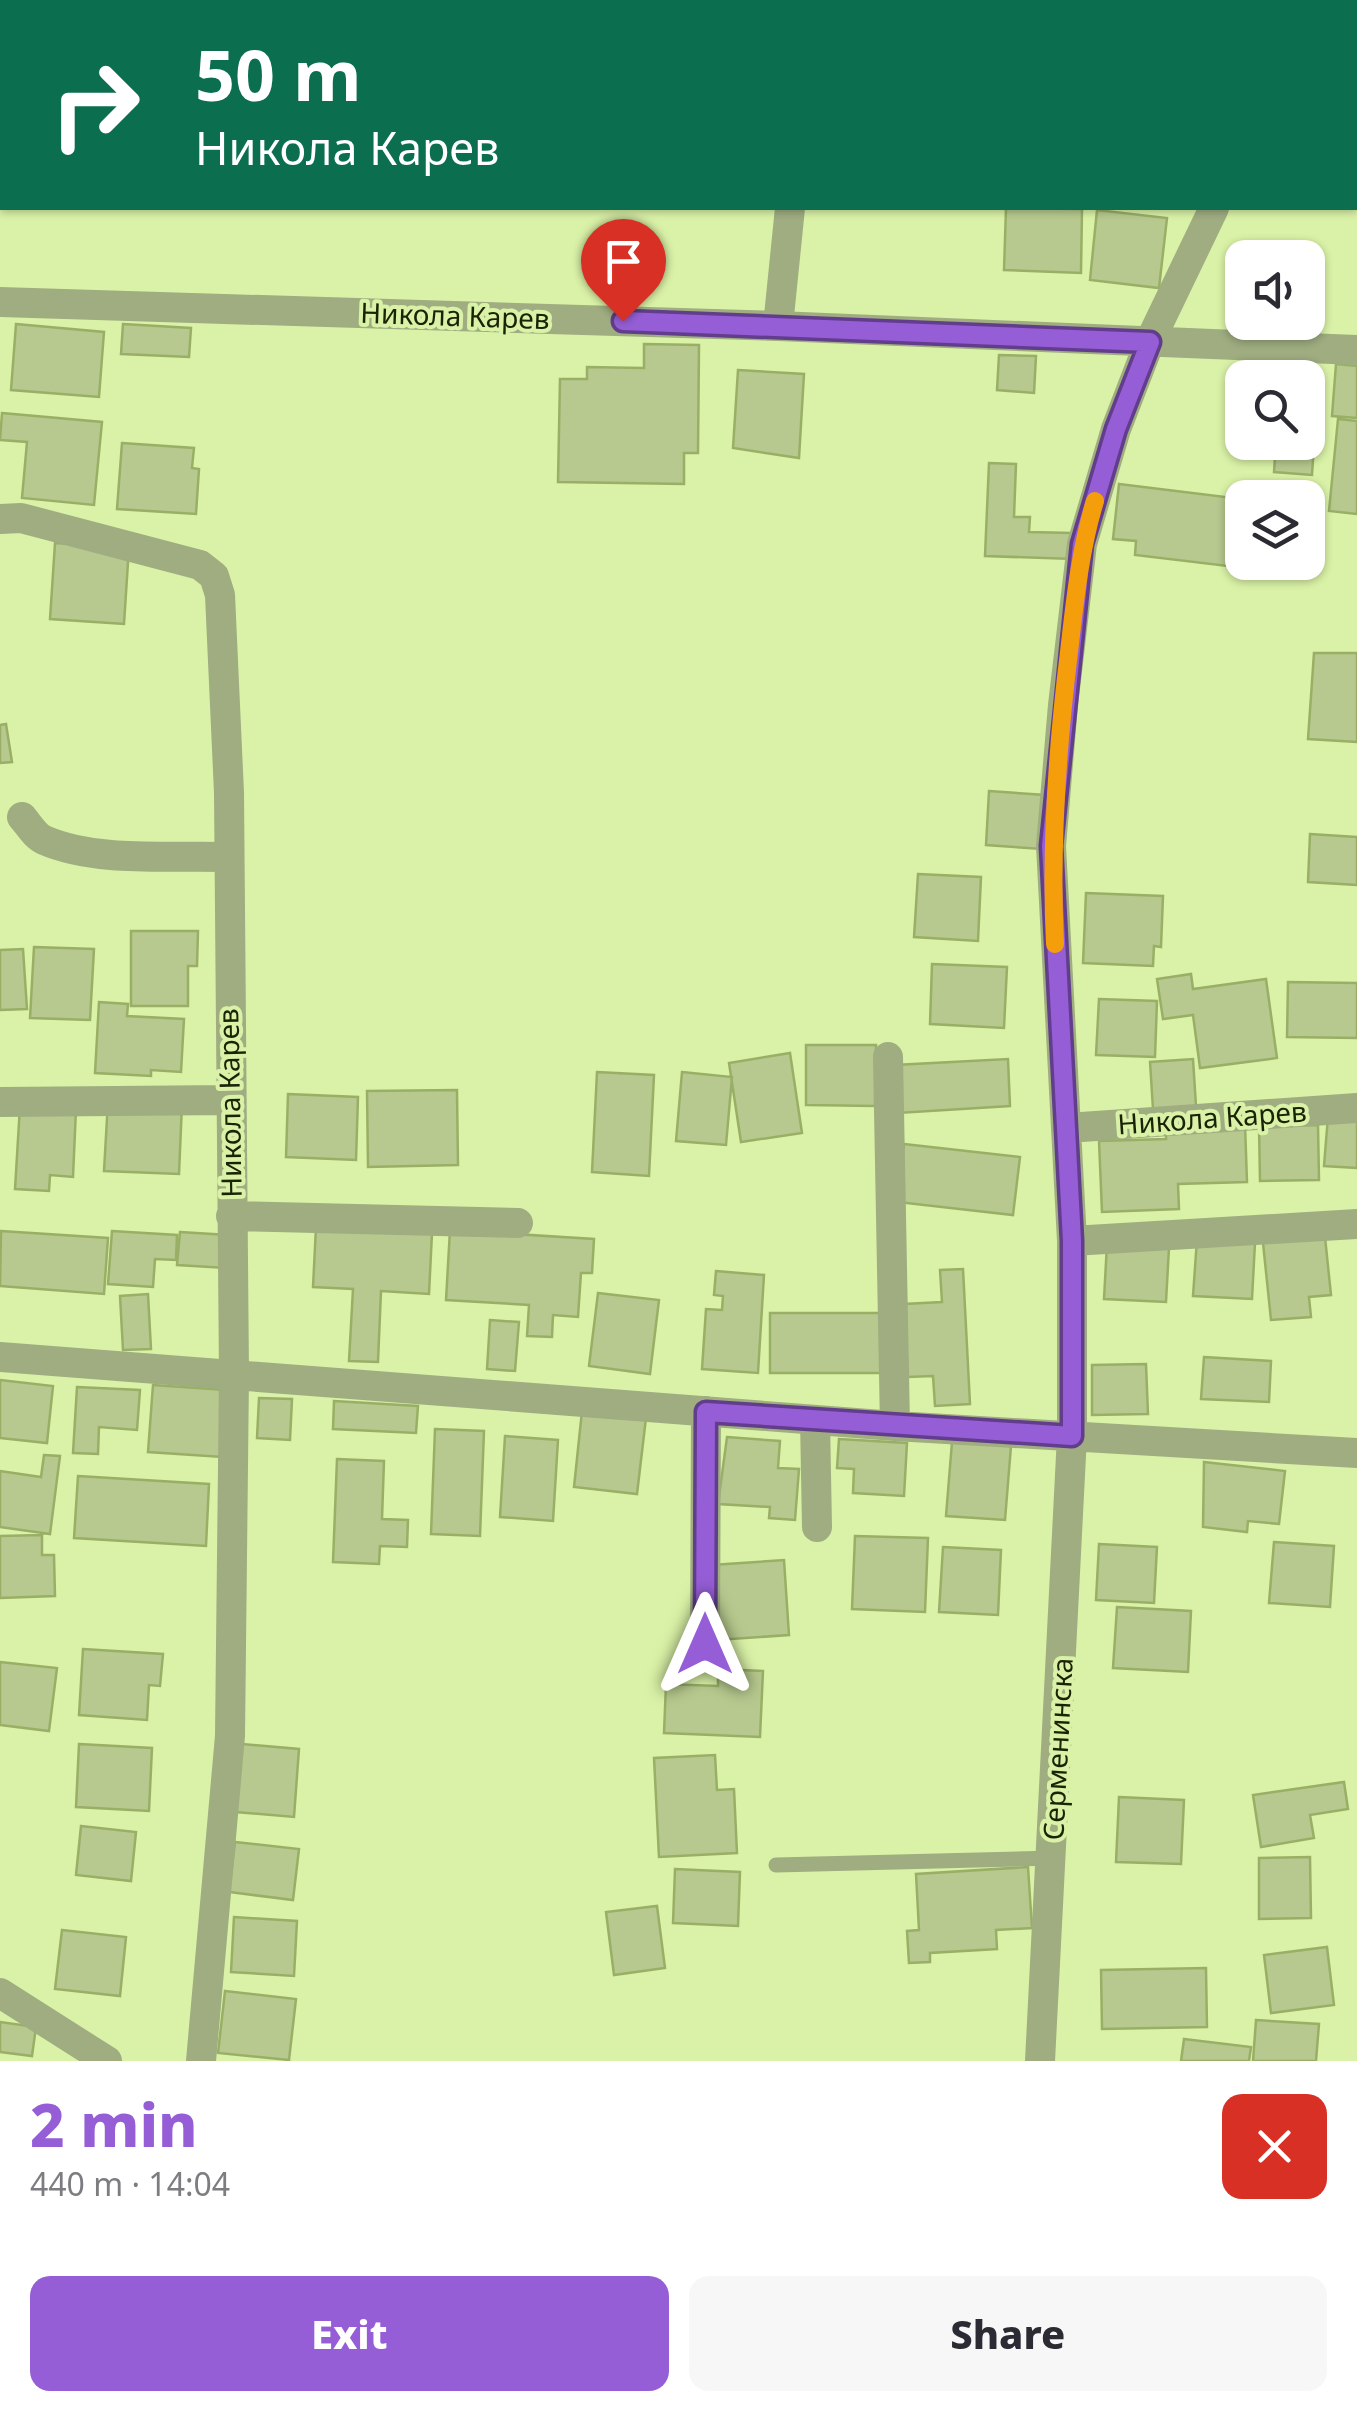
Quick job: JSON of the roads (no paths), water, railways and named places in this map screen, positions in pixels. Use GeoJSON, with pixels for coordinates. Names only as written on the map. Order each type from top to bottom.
{"type":"FeatureCollection","features":[{"type":"Feature","properties":{"kind":"street"},"geometry":{"type":"LineString","coordinates":[[778,326],[790,210]]}},
{"type":"Feature","properties":{"kind":"street"},"geometry":{"type":"LineString","coordinates":[[1072,1436],[1072,1241],[1067,1128],[1060,1079],[1051,846],[1063,705],[1082,544],[1116,429],[1150,342],[1213,210]]}},
{"type":"Feature","properties":{"kind":"street","name":"Никола Карев"},"geometry":{"type":"LineString","coordinates":[[0,302],[778,326],[1357,350]]}},
{"type":"Feature","properties":{"kind":"street","name":"Никола Карев"},"geometry":{"type":"LineString","coordinates":[[0,519],[21,518],[200,566],[214,576],[220,595],[229,793],[234,1376],[230,1736],[201,2061]]}},
{"type":"Feature","properties":{"kind":"street"},"geometry":{"type":"LineString","coordinates":[[22,817],[40,838],[63,845],[109,853],[227,858]]}},
{"type":"Feature","properties":{"kind":"street"},"geometry":{"type":"LineString","coordinates":[[888,1057],[895,1426]]}},
{"type":"Feature","properties":{"kind":"street"},"geometry":{"type":"LineString","coordinates":[[0,1102],[229,1100]]}},
{"type":"Feature","properties":{"kind":"street","name":"Никола Карев"},"geometry":{"type":"LineString","coordinates":[[1067,1128],[1357,1108]]}},
{"type":"Feature","properties":{"kind":"street"},"geometry":{"type":"LineString","coordinates":[[231,1216],[518,1222]]}},
{"type":"Feature","properties":{"kind":"street"},"geometry":{"type":"LineString","coordinates":[[1072,1241],[1357,1224]]}},
{"type":"Feature","properties":{"kind":"street"},"geometry":{"type":"LineString","coordinates":[[0,1358],[895,1426],[1357,1454]]}},
{"type":"Feature","properties":{"kind":"street"},"geometry":{"type":"LineString","coordinates":[[705,1644],[706,1412]]}},
{"type":"Feature","properties":{"kind":"street"},"geometry":{"type":"LineString","coordinates":[[815,1420],[817,1527]]}},
{"type":"Feature","properties":{"kind":"street","name":"Серменинска"},"geometry":{"type":"LineString","coordinates":[[1040,2061],[1072,1436]]}},
{"type":"Feature","properties":{"kind":"street"},"geometry":{"type":"LineString","coordinates":[[0,1993],[107,2061]]}},
{"type":"Feature","properties":{"kind":"lane"},"geometry":{"type":"LineString","coordinates":[[776,1865],[1052,1858]]}}]}
